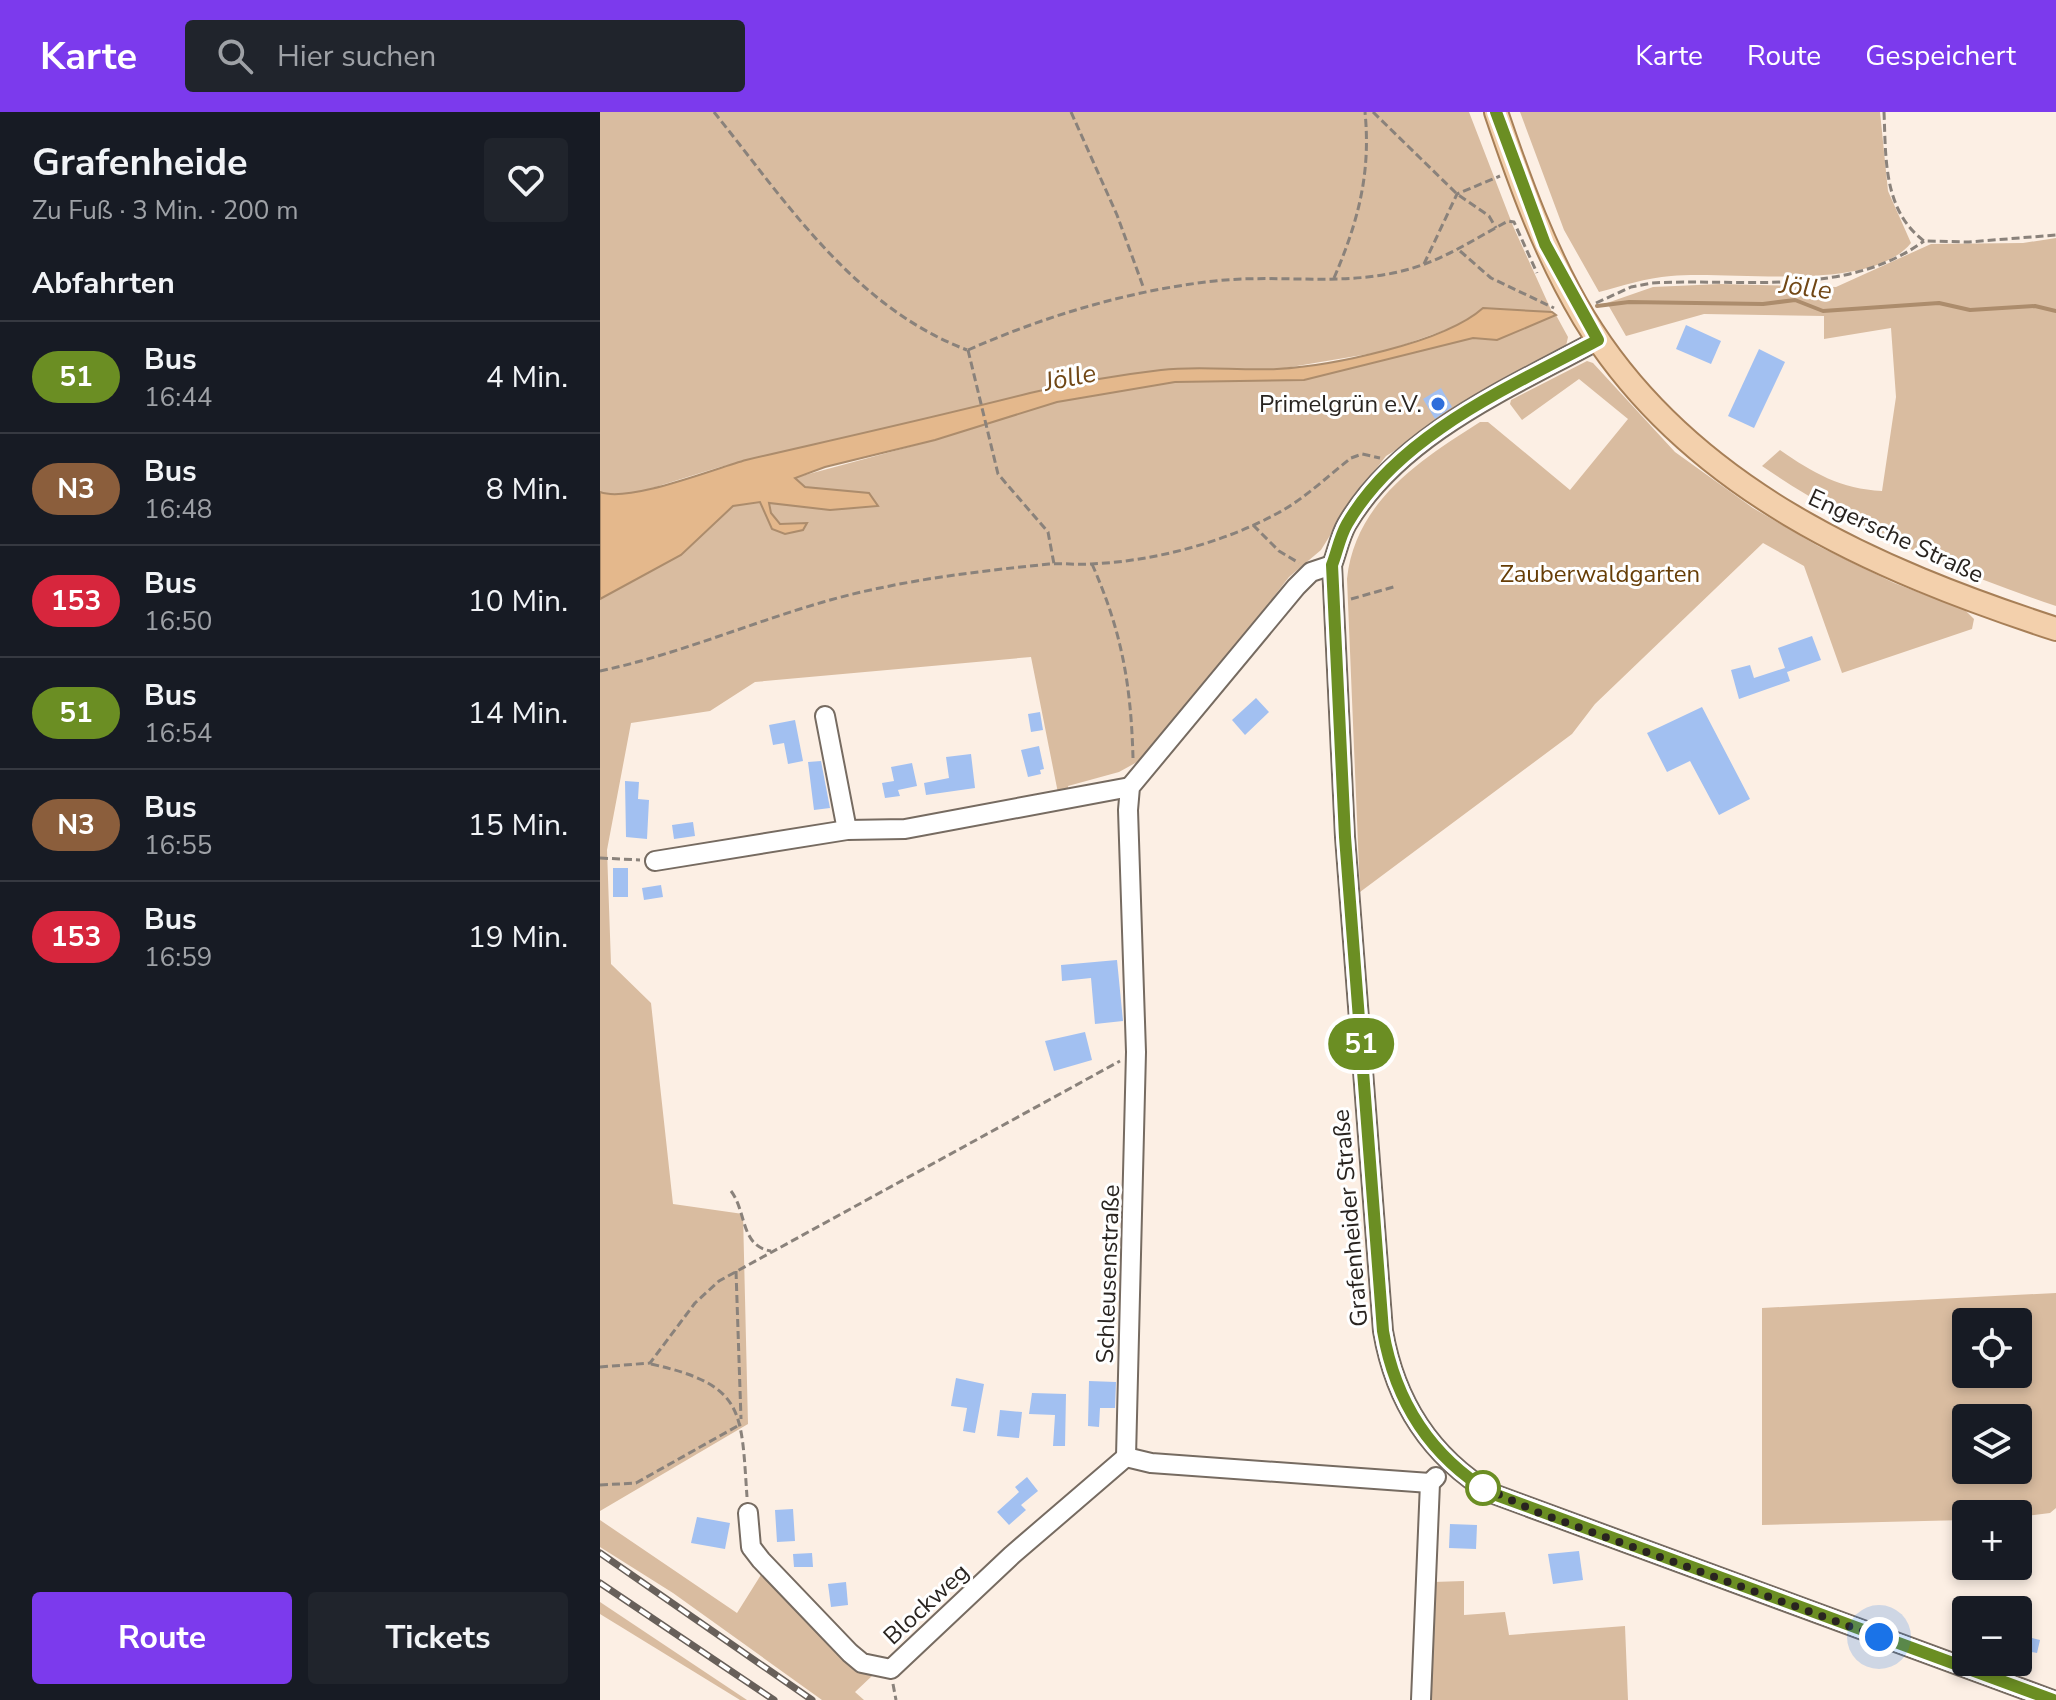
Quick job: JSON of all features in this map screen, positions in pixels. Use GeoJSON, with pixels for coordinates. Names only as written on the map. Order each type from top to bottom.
{"type":"FeatureCollection","features":[{"type":"Feature","properties":{"kind":"main road","name":"Engersche Straße"},"geometry":{"type":"LineString","coordinates":[[1496,112],[1545,244],[1598,340],[1651,405],[1708,460],[1761,499],[1829,539],[1898,571],[2056,629]]}},
{"type":"Feature","properties":{"kind":"street","name":"Grafenheider Straße"},"geometry":{"type":"LineString","coordinates":[[1598,340],[1455,420],[1395,464],[1345,527],[1332,565],[1345,837],[1383,1331],[1397,1390],[1427,1438],[1450,1464],[1491,1493],[2053,1700]]}},
{"type":"Feature","properties":{"kind":"street"},"geometry":{"type":"LineString","coordinates":[[655,861],[847,830],[905,829],[1130,787],[1311,572],[1332,565]]}},
{"type":"Feature","properties":{"kind":"street"},"geometry":{"type":"LineString","coordinates":[[825,716],[847,830]]}},
{"type":"Feature","properties":{"kind":"street","name":"Schleusenstraße"},"geometry":{"type":"LineString","coordinates":[[1126,1457],[1136,1052],[1128,810],[1130,787]]}},
{"type":"Feature","properties":{"kind":"street"},"geometry":{"type":"LineString","coordinates":[[1126,1457],[1151,1463],[1430,1483]]}},
{"type":"Feature","properties":{"kind":"street","name":"Blockweg"},"geometry":{"type":"LineString","coordinates":[[748,1513],[751,1547],[761,1560],[850,1653],[862,1663],[891,1669],[1012,1555],[1126,1457]]}},
{"type":"Feature","properties":{"kind":"street"},"geometry":{"type":"LineString","coordinates":[[1421,1700],[1430,1483],[1450,1464]]}},
{"type":"Feature","properties":{"kind":"path"},"geometry":{"type":"LineString","coordinates":[[714,112],[812,234],[859,285],[897,315],[936,338],[968,350],[1144,291],[1218,280],[1333,280],[1398,272],[1460,251],[1496,228],[1514,222],[1543,284]]}},
{"type":"Feature","properties":{"kind":"path"},"geometry":{"type":"LineString","coordinates":[[1071,112],[1117,215],[1144,291]]}},
{"type":"Feature","properties":{"kind":"path"},"geometry":{"type":"LineString","coordinates":[[1333,280],[1357,222],[1364,195],[1369,151],[1365,112]]}},
{"type":"Feature","properties":{"kind":"path"},"geometry":{"type":"LineString","coordinates":[[1373,112],[1457,194],[1489,216],[1496,228]]}},
{"type":"Feature","properties":{"kind":"path"},"geometry":{"type":"LineString","coordinates":[[1884,112],[1891,192],[1899,214],[1911,231],[1924,241]]}},
{"type":"Feature","properties":{"kind":"path"},"geometry":{"type":"LineString","coordinates":[[1424,264],[1457,194],[1516,170]]}},
{"type":"Feature","properties":{"kind":"path"},"geometry":{"type":"LineString","coordinates":[[1596,303],[1631,287],[1652,283],[1834,279],[1880,266],[1924,241],[1969,242],[2056,235]]}},
{"type":"Feature","properties":{"kind":"path"},"geometry":{"type":"LineString","coordinates":[[1460,251],[1491,278],[1554,308]]}},
{"type":"Feature","properties":{"kind":"path"},"geometry":{"type":"LineString","coordinates":[[1549,296],[1562,315]]}},
{"type":"Feature","properties":{"kind":"path"},"geometry":{"type":"LineString","coordinates":[[968,350],[998,474],[1048,532],[1054,564]]}},
{"type":"Feature","properties":{"kind":"path"},"geometry":{"type":"LineString","coordinates":[[600,671],[633,664],[816,603],[878,588],[962,573],[1054,564],[1092,564],[1155,556],[1253,525],[1280,512],[1351,458],[1373,455],[1395,464]]}},
{"type":"Feature","properties":{"kind":"path"},"geometry":{"type":"LineString","coordinates":[[1253,525],[1279,551],[1311,572]]}},
{"type":"Feature","properties":{"kind":"path"},"geometry":{"type":"LineString","coordinates":[[1092,564],[1121,641],[1128,676],[1133,762],[1130,787]]}},
{"type":"Feature","properties":{"kind":"path"},"geometry":{"type":"LineString","coordinates":[[1333,607],[1397,586]]}},
{"type":"Feature","properties":{"kind":"path"},"geometry":{"type":"LineString","coordinates":[[600,858],[655,861]]}},
{"type":"Feature","properties":{"kind":"path"},"geometry":{"type":"LineString","coordinates":[[650,1363],[695,1303],[736,1271],[1136,1052]]}},
{"type":"Feature","properties":{"kind":"path"},"geometry":{"type":"LineString","coordinates":[[731,1191],[742,1208],[749,1239],[757,1247],[771,1251]]}},
{"type":"Feature","properties":{"kind":"path"},"geometry":{"type":"LineString","coordinates":[[736,1271],[741,1423],[748,1513]]}},
{"type":"Feature","properties":{"kind":"path"},"geometry":{"type":"LineString","coordinates":[[600,1367],[650,1363],[702,1378],[728,1400],[741,1423]]}},
{"type":"Feature","properties":{"kind":"path"},"geometry":{"type":"LineString","coordinates":[[600,1485],[636,1483],[741,1423]]}},
{"type":"Feature","properties":{"kind":"green space"},"geometry":{"type":"Polygon","coordinates":[[[600,112],[1469,112],[1513,226],[1552,312],[1483,308],[1468,322],[1386,351],[1279,369],[1161,370],[1031,393],[977,409],[720,467],[636,493],[608,495],[600,492],[600,112]]]}},
{"type":"Feature","properties":{"kind":"green space"},"geometry":{"type":"Polygon","coordinates":[[[1520,112],[1880,112],[1888,191],[1911,243],[1891,259],[1864,269],[1798,276],[1671,276],[1599,292],[1564,230],[1520,112]]]}},
{"type":"Feature","properties":{"kind":"green space"},"geometry":{"type":"Polygon","coordinates":[[[2056,238],[2056,606],[1904,546],[1831,509],[1762,466],[1780,450],[1828,478],[1853,487],[1882,491],[1896,397],[1891,328],[1824,339],[1824,316],[1704,314],[1626,336],[1607,303],[1653,287],[1720,284],[1836,287],[1931,244],[2023,243],[2056,238]]]}},
{"type":"Feature","properties":{"kind":"green space"},"geometry":{"type":"Polygon","coordinates":[[[1556,315],[1568,337],[1566,346],[1386,456],[1352,500],[1321,550],[1289,577],[1201,691],[1139,761],[1119,772],[1068,786],[1069,791],[1058,793],[1031,657],[755,682],[710,711],[631,723],[607,850],[611,964],[651,1003],[673,1204],[743,1214],[748,1424],[600,1511],[600,599],[681,555],[733,506],[760,502],[772,529],[780,524],[768,503],[796,504],[868,493],[805,487],[794,478],[935,440],[1057,402],[1175,382],[1304,380],[1473,338],[1497,340],[1556,315]]]}},
{"type":"Feature","properties":{"kind":"green space","name":"Zauberwaldgarten"},"geometry":{"type":"Polygon","coordinates":[[[1587,361],[1593,363],[1675,452],[1753,508],[1818,546],[1894,583],[1965,610],[1974,619],[1972,629],[1842,673],[1804,566],[1763,543],[1595,704],[1572,734],[1360,892],[1347,579],[1363,527],[1394,486],[1414,468],[1480,422],[1488,422],[1570,490],[1628,419],[1579,379],[1522,420],[1510,404],[1511,400],[1587,361]]]}},
{"type":"Feature","properties":{"kind":"green space"},"geometry":{"type":"Polygon","coordinates":[[[2056,1293],[2056,1508],[2050,1513],[2032,1515],[2032,1500],[1952,1500],[1952,1520],[1762,1525],[1762,1308],[2056,1293]]]}},
{"type":"Feature","properties":{"kind":"green space"},"geometry":{"type":"Polygon","coordinates":[[[600,1520],[737,1613],[764,1570],[844,1659],[873,1675],[855,1692],[864,1700],[822,1700],[673,1593],[600,1547],[600,1520]]]}},
{"type":"Feature","properties":{"kind":"green space"},"geometry":{"type":"Polygon","coordinates":[[[1464,1581],[1464,1615],[1505,1612],[1509,1635],[1625,1626],[1628,1700],[1428,1700],[1433,1582],[1464,1581]]]}},
{"type":"Feature","properties":{"kind":"green space"},"geometry":{"type":"Polygon","coordinates":[[[600,1602],[747,1700],[740,1700],[600,1614],[600,1602]]]}},
{"type":"Feature","properties":{"kind":"shaded area"},"geometry":{"type":"Polygon","coordinates":[[[1483,308],[1552,312],[1556,315],[1497,340],[1473,338],[1304,380],[1175,382],[1057,402],[935,440],[825,467],[795,478],[805,487],[869,493],[878,506],[830,510],[769,503],[771,513],[780,524],[807,523],[803,530],[785,534],[772,529],[760,502],[733,506],[681,555],[600,599],[600,492],[630,493],[650,489],[746,460],[1095,380],[1176,369],[1277,369],[1355,358],[1442,332],[1483,308]]]}},
{"type":"Feature","properties":{"kind":"building"},"geometry":{"type":"Polygon","coordinates":[[[1686,325],[1721,341],[1711,364],[1676,349],[1686,325]]]}},
{"type":"Feature","properties":{"kind":"building"},"geometry":{"type":"Polygon","coordinates":[[[1759,349],[1785,362],[1754,428],[1728,416],[1759,349]]]}},
{"type":"Feature","properties":{"kind":"building","name":"Primelgrün e.V."},"geometry":{"type":"Polygon","coordinates":[[[1441,388],[1452,407],[1435,419],[1423,399],[1441,388]]]}},
{"type":"Feature","properties":{"kind":"building"},"geometry":{"type":"Polygon","coordinates":[[[1812,636],[1821,660],[1787,672],[1790,681],[1739,699],[1731,670],[1750,665],[1754,678],[1785,668],[1778,648],[1812,636]]]}},
{"type":"Feature","properties":{"kind":"building"},"geometry":{"type":"Polygon","coordinates":[[[1256,698],[1269,712],[1245,735],[1232,720],[1256,698]]]}},
{"type":"Feature","properties":{"kind":"building"},"geometry":{"type":"Polygon","coordinates":[[[1702,707],[1750,799],[1719,815],[1690,761],[1667,772],[1647,733],[1702,707]]]}},
{"type":"Feature","properties":{"kind":"building"},"geometry":{"type":"Polygon","coordinates":[[[1040,712],[1043,730],[1031,732],[1028,714],[1040,712]]]}},
{"type":"Feature","properties":{"kind":"building"},"geometry":{"type":"Polygon","coordinates":[[[795,720],[803,761],[788,764],[784,743],[773,745],[769,725],[795,720]]]}},
{"type":"Feature","properties":{"kind":"building"},"geometry":{"type":"Polygon","coordinates":[[[1039,746],[1044,769],[1040,770],[1041,774],[1028,777],[1021,750],[1039,746]]]}},
{"type":"Feature","properties":{"kind":"building"},"geometry":{"type":"Polygon","coordinates":[[[971,754],[975,788],[926,795],[924,783],[949,778],[946,757],[971,754]]]}},
{"type":"Feature","properties":{"kind":"building"},"geometry":{"type":"Polygon","coordinates":[[[821,761],[830,808],[814,810],[808,762],[821,761]]]}},
{"type":"Feature","properties":{"kind":"building"},"geometry":{"type":"Polygon","coordinates":[[[912,763],[917,786],[898,790],[900,796],[885,798],[882,783],[894,781],[891,767],[912,763]]]}},
{"type":"Feature","properties":{"kind":"building"},"geometry":{"type":"Polygon","coordinates":[[[625,781],[639,782],[638,799],[649,800],[647,839],[626,837],[625,781]]]}},
{"type":"Feature","properties":{"kind":"building"},"geometry":{"type":"Polygon","coordinates":[[[693,822],[695,836],[674,839],[672,825],[693,822]]]}},
{"type":"Feature","properties":{"kind":"building"},"geometry":{"type":"Polygon","coordinates":[[[613,868],[628,868],[628,897],[613,897],[613,868]]]}},
{"type":"Feature","properties":{"kind":"building"},"geometry":{"type":"Polygon","coordinates":[[[661,885],[663,897],[644,900],[642,888],[661,885]]]}},
{"type":"Feature","properties":{"kind":"building"},"geometry":{"type":"Polygon","coordinates":[[[1117,960],[1123,1021],[1095,1024],[1091,978],[1062,981],[1061,965],[1117,960]]]}},
{"type":"Feature","properties":{"kind":"building"},"geometry":{"type":"Polygon","coordinates":[[[1085,1032],[1092,1060],[1054,1071],[1045,1041],[1085,1032]]]}},
{"type":"Feature","properties":{"kind":"building"},"geometry":{"type":"Polygon","coordinates":[[[956,1378],[984,1384],[975,1433],[963,1431],[967,1408],[951,1406],[956,1378]]]}},
{"type":"Feature","properties":{"kind":"building"},"geometry":{"type":"Polygon","coordinates":[[[1089,1381],[1116,1382],[1115,1408],[1100,1408],[1099,1427],[1088,1426],[1089,1381]]]}},
{"type":"Feature","properties":{"kind":"building"},"geometry":{"type":"Polygon","coordinates":[[[1032,1393],[1066,1394],[1065,1446],[1053,1446],[1055,1415],[1029,1414],[1032,1393]]]}},
{"type":"Feature","properties":{"kind":"building"},"geometry":{"type":"Polygon","coordinates":[[[1000,1410],[1022,1412],[1019,1438],[997,1436],[1000,1410]]]}},
{"type":"Feature","properties":{"kind":"building"},"geometry":{"type":"Polygon","coordinates":[[[1027,1477],[1038,1491],[1021,1505],[1026,1510],[1009,1525],[997,1512],[1019,1492],[1015,1487],[1027,1477]]]}},
{"type":"Feature","properties":{"kind":"building"},"geometry":{"type":"Polygon","coordinates":[[[793,1509],[795,1541],[777,1542],[775,1510],[793,1509]]]}},
{"type":"Feature","properties":{"kind":"building"},"geometry":{"type":"Polygon","coordinates":[[[697,1517],[730,1523],[725,1549],[691,1543],[697,1517]]]}},
{"type":"Feature","properties":{"kind":"building"},"geometry":{"type":"Polygon","coordinates":[[[1450,1524],[1477,1525],[1476,1549],[1449,1548],[1450,1524]]]}},
{"type":"Feature","properties":{"kind":"building"},"geometry":{"type":"Polygon","coordinates":[[[1579,1551],[1583,1580],[1553,1584],[1548,1554],[1579,1551]]]}},
{"type":"Feature","properties":{"kind":"building"},"geometry":{"type":"Polygon","coordinates":[[[812,1553],[813,1567],[794,1567],[793,1554],[812,1553]]]}},
{"type":"Feature","properties":{"kind":"building"},"geometry":{"type":"Polygon","coordinates":[[[846,1582],[848,1605],[831,1607],[828,1584],[846,1582]]]}},
{"type":"Feature","properties":{"kind":"building"},"geometry":{"type":"Polygon","coordinates":[[[2032,1638],[2040,1640],[2037,1653],[2032,1652],[2032,1638]]]}},
{"type":"Feature","properties":{"kind":"waterway","name":"Jölle"},"geometry":{"type":"LineString","coordinates":[[1597,306],[1629,302],[1763,304],[1795,300],[1823,311],[1939,303],[1970,310],[2035,306],[2056,311]]}},
{"type":"Feature","properties":{"kind":"railway"},"geometry":{"type":"LineString","coordinates":[[600,1553],[812,1700]]}},
{"type":"Feature","properties":{"kind":"railway"},"geometry":{"type":"LineString","coordinates":[[600,1583],[774,1700]]}},
{"type":"Feature","properties":{"kind":"bus line","name":"51"},"geometry":{"type":"LineString","coordinates":[[1496,112],[1545,244],[1598,340],[1455,420],[1395,464],[1369,492],[1345,527],[1332,565],[1345,837],[1383,1331],[1391,1373],[1397,1390],[1427,1438],[1450,1464],[1491,1493],[2053,1700]]}},
{"type":"Feature","properties":{"kind":"place","name":"Primelgrün e.V."},"geometry":{"type":"Point","coordinates":[1438,404]}},
{"type":"Feature","properties":{"kind":"route"},"geometry":{"type":"LineString","coordinates":[[1483,1488],[1478,1485],[1537,1512],[1879,1637]]}}]}
